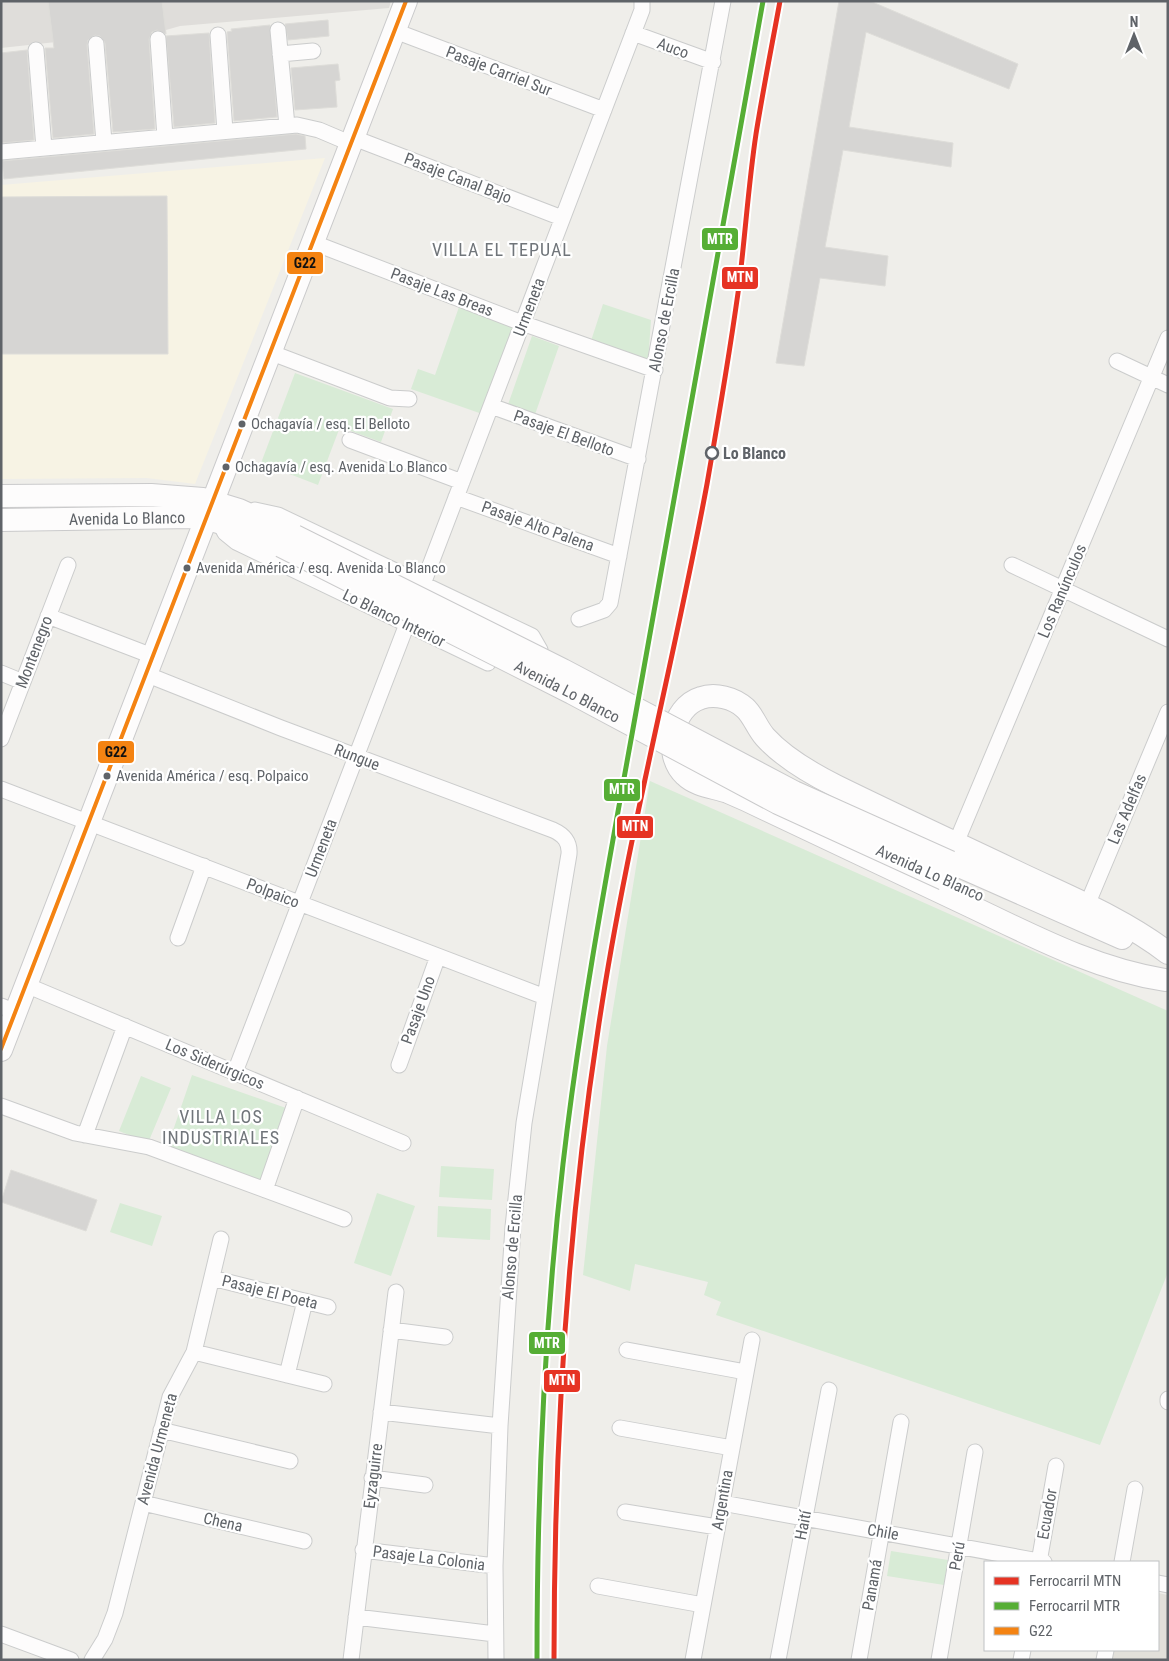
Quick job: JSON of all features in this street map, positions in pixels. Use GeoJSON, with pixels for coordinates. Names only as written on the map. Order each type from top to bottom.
{"type":"FeatureCollection","features":[{"type":"Feature","properties":{"kind":"main road"},"geometry":{"type":"LineString","coordinates":[[1,1050],[8,1009],[26,985],[151,666],[214,514],[272,353],[406,1]]}},
{"type":"Feature","properties":{"kind":"main road","name":"Avenida Lo Blanco"},"geometry":{"type":"LineString","coordinates":[[1,496],[169,495],[250,532],[285,540]]}},
{"type":"Feature","properties":{"kind":"main road","name":"Avenida Lo Blanco"},"geometry":{"type":"LineString","coordinates":[[1,520],[172,516],[214,514],[239,510],[285,540],[563,670],[794,792],[1106,932],[1168,954]]}},
{"type":"Feature","properties":{"kind":"main road"},"geometry":{"type":"LineString","coordinates":[[1166,980],[1124,972],[1065,951],[755,804],[693,781],[678,768],[673,752],[673,737],[679,717],[691,703],[701,698],[714,696],[729,699],[745,708],[758,728],[772,744],[802,768],[950,861],[1087,905],[1133,930],[1168,954]]}},
{"type":"Feature","properties":{"kind":"main road","name":"Avenida Lo Blanco"},"geometry":{"type":"LineString","coordinates":[[950,861],[1166,980]]}},
{"type":"Feature","properties":{"kind":"street","name":"Urmeneta"},"geometry":{"type":"LineString","coordinates":[[423,584],[642,10],[642,1]]}},
{"type":"Feature","properties":{"kind":"street","name":"Alonso de Ercilla"},"geometry":{"type":"LineString","coordinates":[[579,619],[608,608],[655,370],[723,1]]}},
{"type":"Feature","properties":{"kind":"street"},"geometry":{"type":"LineString","coordinates":[[278,30],[287,126]]}},
{"type":"Feature","properties":{"kind":"street","name":"Pasaje Carriel Sur"},"geometry":{"type":"LineString","coordinates":[[395,31],[604,110]]}},
{"type":"Feature","properties":{"kind":"street","name":"Auco"},"geometry":{"type":"LineString","coordinates":[[633,33],[713,62]]}},
{"type":"Feature","properties":{"kind":"street"},"geometry":{"type":"LineString","coordinates":[[218,35],[225,131]]}},
{"type":"Feature","properties":{"kind":"street"},"geometry":{"type":"LineString","coordinates":[[158,38],[165,137]]}},
{"type":"Feature","properties":{"kind":"street"},"geometry":{"type":"LineString","coordinates":[[96,44],[104,142]]}},
{"type":"Feature","properties":{"kind":"street"},"geometry":{"type":"LineString","coordinates":[[36,50],[44,148]]}},
{"type":"Feature","properties":{"kind":"street"},"geometry":{"type":"LineString","coordinates":[[280,54],[313,51]]}},
{"type":"Feature","properties":{"kind":"street","name":"Pasaje Canal Bajo"},"geometry":{"type":"LineString","coordinates":[[1,152],[297,125],[353,141],[562,218]]}},
{"type":"Feature","properties":{"kind":"street","name":"Pasaje Las Breas"},"geometry":{"type":"LineString","coordinates":[[314,243],[522,323],[655,370]]}},
{"type":"Feature","properties":{"kind":"street","name":"Los Ranúnculos"},"geometry":{"type":"LineString","coordinates":[[950,861],[1168,338]]}},
{"type":"Feature","properties":{"kind":"street"},"geometry":{"type":"LineString","coordinates":[[272,353],[390,398],[409,399]]}},
{"type":"Feature","properties":{"kind":"street"},"geometry":{"type":"LineString","coordinates":[[1117,361],[1168,385]]}},
{"type":"Feature","properties":{"kind":"street","name":"Pasaje El Belloto"},"geometry":{"type":"LineString","coordinates":[[491,406],[638,459]]}},
{"type":"Feature","properties":{"kind":"street","name":"Pasaje Alto Palena"},"geometry":{"type":"LineString","coordinates":[[350,440],[459,489],[619,556]]}},
{"type":"Feature","properties":{"kind":"street"},"geometry":{"type":"LineString","coordinates":[[239,510],[257,510],[278,515],[532,636],[540,650],[541,658],[535,672],[522,679]]}},
{"type":"Feature","properties":{"kind":"street","name":"Lo Blanco Interior"},"geometry":{"type":"LineString","coordinates":[[214,514],[225,533],[236,542],[568,700]]}},
{"type":"Feature","properties":{"kind":"street","name":"Montenegro"},"geometry":{"type":"LineString","coordinates":[[1,738],[68,565]]}},
{"type":"Feature","properties":{"kind":"street"},"geometry":{"type":"LineString","coordinates":[[1012,565],[1168,639]]}},
{"type":"Feature","properties":{"kind":"street","name":"Rungue"},"geometry":{"type":"LineString","coordinates":[[48,616],[151,666],[357,756],[553,830],[566,839]]}},
{"type":"Feature","properties":{"kind":"street","name":"Urmeneta"},"geometry":{"type":"LineString","coordinates":[[235,1072],[408,624]]}},
{"type":"Feature","properties":{"kind":"street"},"geometry":{"type":"LineString","coordinates":[[1,673],[23,682]]}},
{"type":"Feature","properties":{"kind":"street","name":"Las Adelfas"},"geometry":{"type":"LineString","coordinates":[[1087,905],[1168,712]]}},
{"type":"Feature","properties":{"kind":"street","name":"Polpaico"},"geometry":{"type":"LineString","coordinates":[[1,789],[545,997]]}},
{"type":"Feature","properties":{"kind":"street","name":"Alonso de Ercilla"},"geometry":{"type":"LineString","coordinates":[[496,1660],[494,1566],[500,1426],[517,1188],[524,1123],[569,854],[566,839]]}},
{"type":"Feature","properties":{"kind":"street"},"geometry":{"type":"LineString","coordinates":[[178,938],[204,866]]}},
{"type":"Feature","properties":{"kind":"street","name":"Pasaje Uno"},"geometry":{"type":"LineString","coordinates":[[399,1065],[438,956]]}},
{"type":"Feature","properties":{"kind":"street","name":"Los Siderúrgicos"},"geometry":{"type":"LineString","coordinates":[[26,985],[403,1143]]}},
{"type":"Feature","properties":{"kind":"street"},"geometry":{"type":"LineString","coordinates":[[85,1135],[125,1026]]}},
{"type":"Feature","properties":{"kind":"street"},"geometry":{"type":"LineString","coordinates":[[265,1190],[297,1098]]}},
{"type":"Feature","properties":{"kind":"street"},"geometry":{"type":"LineString","coordinates":[[1,1106],[85,1135],[149,1147],[344,1219]]}},
{"type":"Feature","properties":{"kind":"street","name":"Avenida Urmeneta"},"geometry":{"type":"LineString","coordinates":[[92,1660],[105,1639],[115,1613],[170,1397],[194,1352],[221,1239]]}},
{"type":"Feature","properties":{"kind":"street","name":"Pasaje El Poeta"},"geometry":{"type":"LineString","coordinates":[[212,1278],[328,1306]]}},
{"type":"Feature","properties":{"kind":"street","name":"Eyzaguirre"},"geometry":{"type":"LineString","coordinates":[[351,1660],[396,1292]]}},
{"type":"Feature","properties":{"kind":"street"},"geometry":{"type":"LineString","coordinates":[[287,1375],[305,1301]]}},
{"type":"Feature","properties":{"kind":"street"},"geometry":{"type":"LineString","coordinates":[[391,1330],[445,1337]]}},
{"type":"Feature","properties":{"kind":"street","name":"Argentina"},"geometry":{"type":"LineString","coordinates":[[692,1660],[752,1340]]}},
{"type":"Feature","properties":{"kind":"street"},"geometry":{"type":"LineString","coordinates":[[627,1350],[746,1372]]}},
{"type":"Feature","properties":{"kind":"street"},"geometry":{"type":"LineString","coordinates":[[194,1352],[324,1384]]}},
{"type":"Feature","properties":{"kind":"street","name":"Haití"},"geometry":{"type":"LineString","coordinates":[[778,1660],[829,1390]]}},
{"type":"Feature","properties":{"kind":"street"},"geometry":{"type":"LineString","coordinates":[[381,1412],[500,1426]]}},
{"type":"Feature","properties":{"kind":"street","name":"Panamá"},"geometry":{"type":"LineString","coordinates":[[859,1660],[901,1422]]}},
{"type":"Feature","properties":{"kind":"street"},"geometry":{"type":"LineString","coordinates":[[620,1428],[732,1448]]}},
{"type":"Feature","properties":{"kind":"street"},"geometry":{"type":"LineString","coordinates":[[161,1430],[290,1461]]}},
{"type":"Feature","properties":{"kind":"street","name":"Perú"},"geometry":{"type":"LineString","coordinates":[[940,1660],[975,1452]]}},
{"type":"Feature","properties":{"kind":"street","name":"Ecuador"},"geometry":{"type":"LineString","coordinates":[[1041,1561],[1056,1466]]}},
{"type":"Feature","properties":{"kind":"street"},"geometry":{"type":"LineString","coordinates":[[372,1478],[425,1484]]}},
{"type":"Feature","properties":{"kind":"street"},"geometry":{"type":"LineString","coordinates":[[1122,1561],[1135,1489]]}},
{"type":"Feature","properties":{"kind":"street","name":"Chile"},"geometry":{"type":"LineString","coordinates":[[722,1502],[1036,1561]]}},
{"type":"Feature","properties":{"kind":"street","name":"Chena"},"geometry":{"type":"LineString","coordinates":[[143,1503],[304,1541]]}},
{"type":"Feature","properties":{"kind":"street"},"geometry":{"type":"LineString","coordinates":[[624,1512],[717,1527]]}},
{"type":"Feature","properties":{"kind":"street","name":"Pasaje La Colonia"},"geometry":{"type":"LineString","coordinates":[[363,1550],[494,1566]]}},
{"type":"Feature","properties":{"kind":"street"},"geometry":{"type":"LineString","coordinates":[[598,1586],[703,1605]]}},
{"type":"Feature","properties":{"kind":"street"},"geometry":{"type":"LineString","coordinates":[[356,1617],[495,1634]]}},
{"type":"Feature","properties":{"kind":"street"},"geometry":{"type":"LineString","coordinates":[[1,1634],[72,1660]]}},
{"type":"Feature","properties":{"kind":"shaded area"},"geometry":{"type":"Polygon","coordinates":[[[1,1],[391,1],[389,8],[180,26],[166,30],[1,48],[1,1]]]}},
{"type":"Feature","properties":{"kind":"shaded area"},"geometry":{"type":"Polygon","coordinates":[[[325,158],[195,484],[147,478],[1,479],[1,185],[325,158]]]}},
{"type":"Feature","properties":{"kind":"shaded area"},"geometry":{"type":"Polygon","coordinates":[[[1159,1593],[1168,1595],[1168,1660],[1110,1660],[1112,1651],[1159,1651],[1159,1593]]]}},
{"type":"Feature","properties":{"kind":"green space"},"geometry":{"type":"Polygon","coordinates":[[[603,304],[651,320],[648,363],[590,344],[603,304]]]}},
{"type":"Feature","properties":{"kind":"green space"},"geometry":{"type":"Polygon","coordinates":[[[459,307],[516,327],[485,415],[411,389],[418,369],[435,375],[459,307]]]}},
{"type":"Feature","properties":{"kind":"green space"},"geometry":{"type":"Polygon","coordinates":[[[532,336],[559,346],[532,423],[505,413],[532,336]]]}},
{"type":"Feature","properties":{"kind":"green space"},"geometry":{"type":"Polygon","coordinates":[[[295,373],[393,409],[381,442],[340,427],[318,485],[261,463],[295,373]]]}},
{"type":"Feature","properties":{"kind":"green space"},"geometry":{"type":"Polygon","coordinates":[[[650,781],[1168,1011],[1168,1272],[1100,1445],[716,1315],[721,1302],[704,1295],[708,1282],[635,1264],[630,1291],[583,1275],[607,1046],[650,781]]]}},
{"type":"Feature","properties":{"kind":"green space"},"geometry":{"type":"Polygon","coordinates":[[[192,1075],[286,1108],[260,1183],[166,1151],[192,1075]]]}},
{"type":"Feature","properties":{"kind":"green space"},"geometry":{"type":"Polygon","coordinates":[[[141,1076],[171,1088],[148,1143],[119,1131],[141,1076]]]}},
{"type":"Feature","properties":{"kind":"green space"},"geometry":{"type":"Polygon","coordinates":[[[441,1166],[494,1169],[492,1200],[439,1197],[441,1166]]]}},
{"type":"Feature","properties":{"kind":"green space"},"geometry":{"type":"Polygon","coordinates":[[[377,1193],[415,1206],[391,1276],[354,1263],[377,1193]]]}},
{"type":"Feature","properties":{"kind":"green space"},"geometry":{"type":"Polygon","coordinates":[[[120,1203],[162,1216],[152,1246],[110,1232],[120,1203]]]}},
{"type":"Feature","properties":{"kind":"green space"},"geometry":{"type":"Polygon","coordinates":[[[438,1206],[491,1209],[490,1240],[437,1237],[438,1206]]]}},
{"type":"Feature","properties":{"kind":"green space"},"geometry":{"type":"Polygon","coordinates":[[[891,1551],[948,1560],[944,1585],[887,1576],[891,1551]]]}},
{"type":"Feature","properties":{"kind":"building"},"geometry":{"type":"Polygon","coordinates":[[[48,1],[162,1],[166,34],[157,30],[152,32],[149,39],[155,129],[113,132],[105,43],[100,36],[95,35],[88,40],[87,45],[94,134],[53,138],[45,48],[54,48],[48,1]]]}},
{"type":"Feature","properties":{"kind":"building"},"geometry":{"type":"Polygon","coordinates":[[[839,1],[870,1],[1018,64],[1009,89],[866,32],[849,127],[953,143],[951,167],[843,150],[825,247],[888,256],[885,286],[820,278],[804,366],[776,363],[839,1]]]}},
{"type":"Feature","properties":{"kind":"building"},"geometry":{"type":"Polygon","coordinates":[[[328,20],[329,36],[288,40],[285,24],[328,20]]]}},
{"type":"Feature","properties":{"kind":"building"},"geometry":{"type":"Polygon","coordinates":[[[270,25],[277,117],[234,121],[227,32],[232,31],[231,29],[270,25]]]}},
{"type":"Feature","properties":{"kind":"building"},"geometry":{"type":"Polygon","coordinates":[[[209,33],[215,123],[174,127],[166,36],[209,33]]]}},
{"type":"Feature","properties":{"kind":"building"},"geometry":{"type":"Polygon","coordinates":[[[27,50],[34,140],[1,143],[1,53],[27,50]]]}},
{"type":"Feature","properties":{"kind":"building"},"geometry":{"type":"Polygon","coordinates":[[[338,64],[340,80],[335,81],[337,107],[295,110],[291,68],[338,64]]]}},
{"type":"Feature","properties":{"kind":"building"},"geometry":{"type":"Polygon","coordinates":[[[296,134],[305,136],[306,149],[4,179],[2,161],[296,134]]]}},
{"type":"Feature","properties":{"kind":"building"},"geometry":{"type":"Polygon","coordinates":[[[167,196],[168,354],[1,354],[1,197],[167,196]]]}},
{"type":"Feature","properties":{"kind":"building"},"geometry":{"type":"Polygon","coordinates":[[[11,1170],[97,1200],[86,1231],[1,1202],[11,1170]]]}},
{"type":"Feature","properties":{"kind":"rail line","name":"MTR"},"geometry":{"type":"LineString","coordinates":[[537,1660],[538,1536],[546,1350],[556,1226],[579,1041],[599,918],[763,1]]}},
{"type":"Feature","properties":{"kind":"rail line","name":"MTN"},"geometry":{"type":"LineString","coordinates":[[554,1660],[559,1423],[570,1266],[587,1108],[609,961],[635,825],[707,484],[738,293],[756,134],[780,1]]}},
{"type":"Feature","properties":{"kind":"transit line","name":"G22"},"geometry":{"type":"LineString","coordinates":[[1,1049],[406,1]]}},
{"type":"Feature","properties":{"kind":"place","name":"Ochagavía / esq. El Belloto"},"geometry":{"type":"Point","coordinates":[242,424]}},
{"type":"Feature","properties":{"kind":"place","name":"Lo Blanco"},"geometry":{"type":"Point","coordinates":[712,453]}},
{"type":"Feature","properties":{"kind":"place","name":"Ochagavía / esq. Avenida Lo Blanco"},"geometry":{"type":"Point","coordinates":[226,467]}},
{"type":"Feature","properties":{"kind":"place","name":"Avenida América / esq. Avenida Lo Blanco"},"geometry":{"type":"Point","coordinates":[187,568]}},
{"type":"Feature","properties":{"kind":"place","name":"Avenida América / esq. Polpaico"},"geometry":{"type":"Point","coordinates":[107,776]}},
{"type":"Feature","properties":{"kind":"district","name":"VILLA EL TEPUAL"},"geometry":{"type":"Point","coordinates":[502,249]}},
{"type":"Feature","properties":{"kind":"district","name":"VILLA LOS INDUSTRIALES"},"geometry":{"type":"Point","coordinates":[221,1126]}}]}
